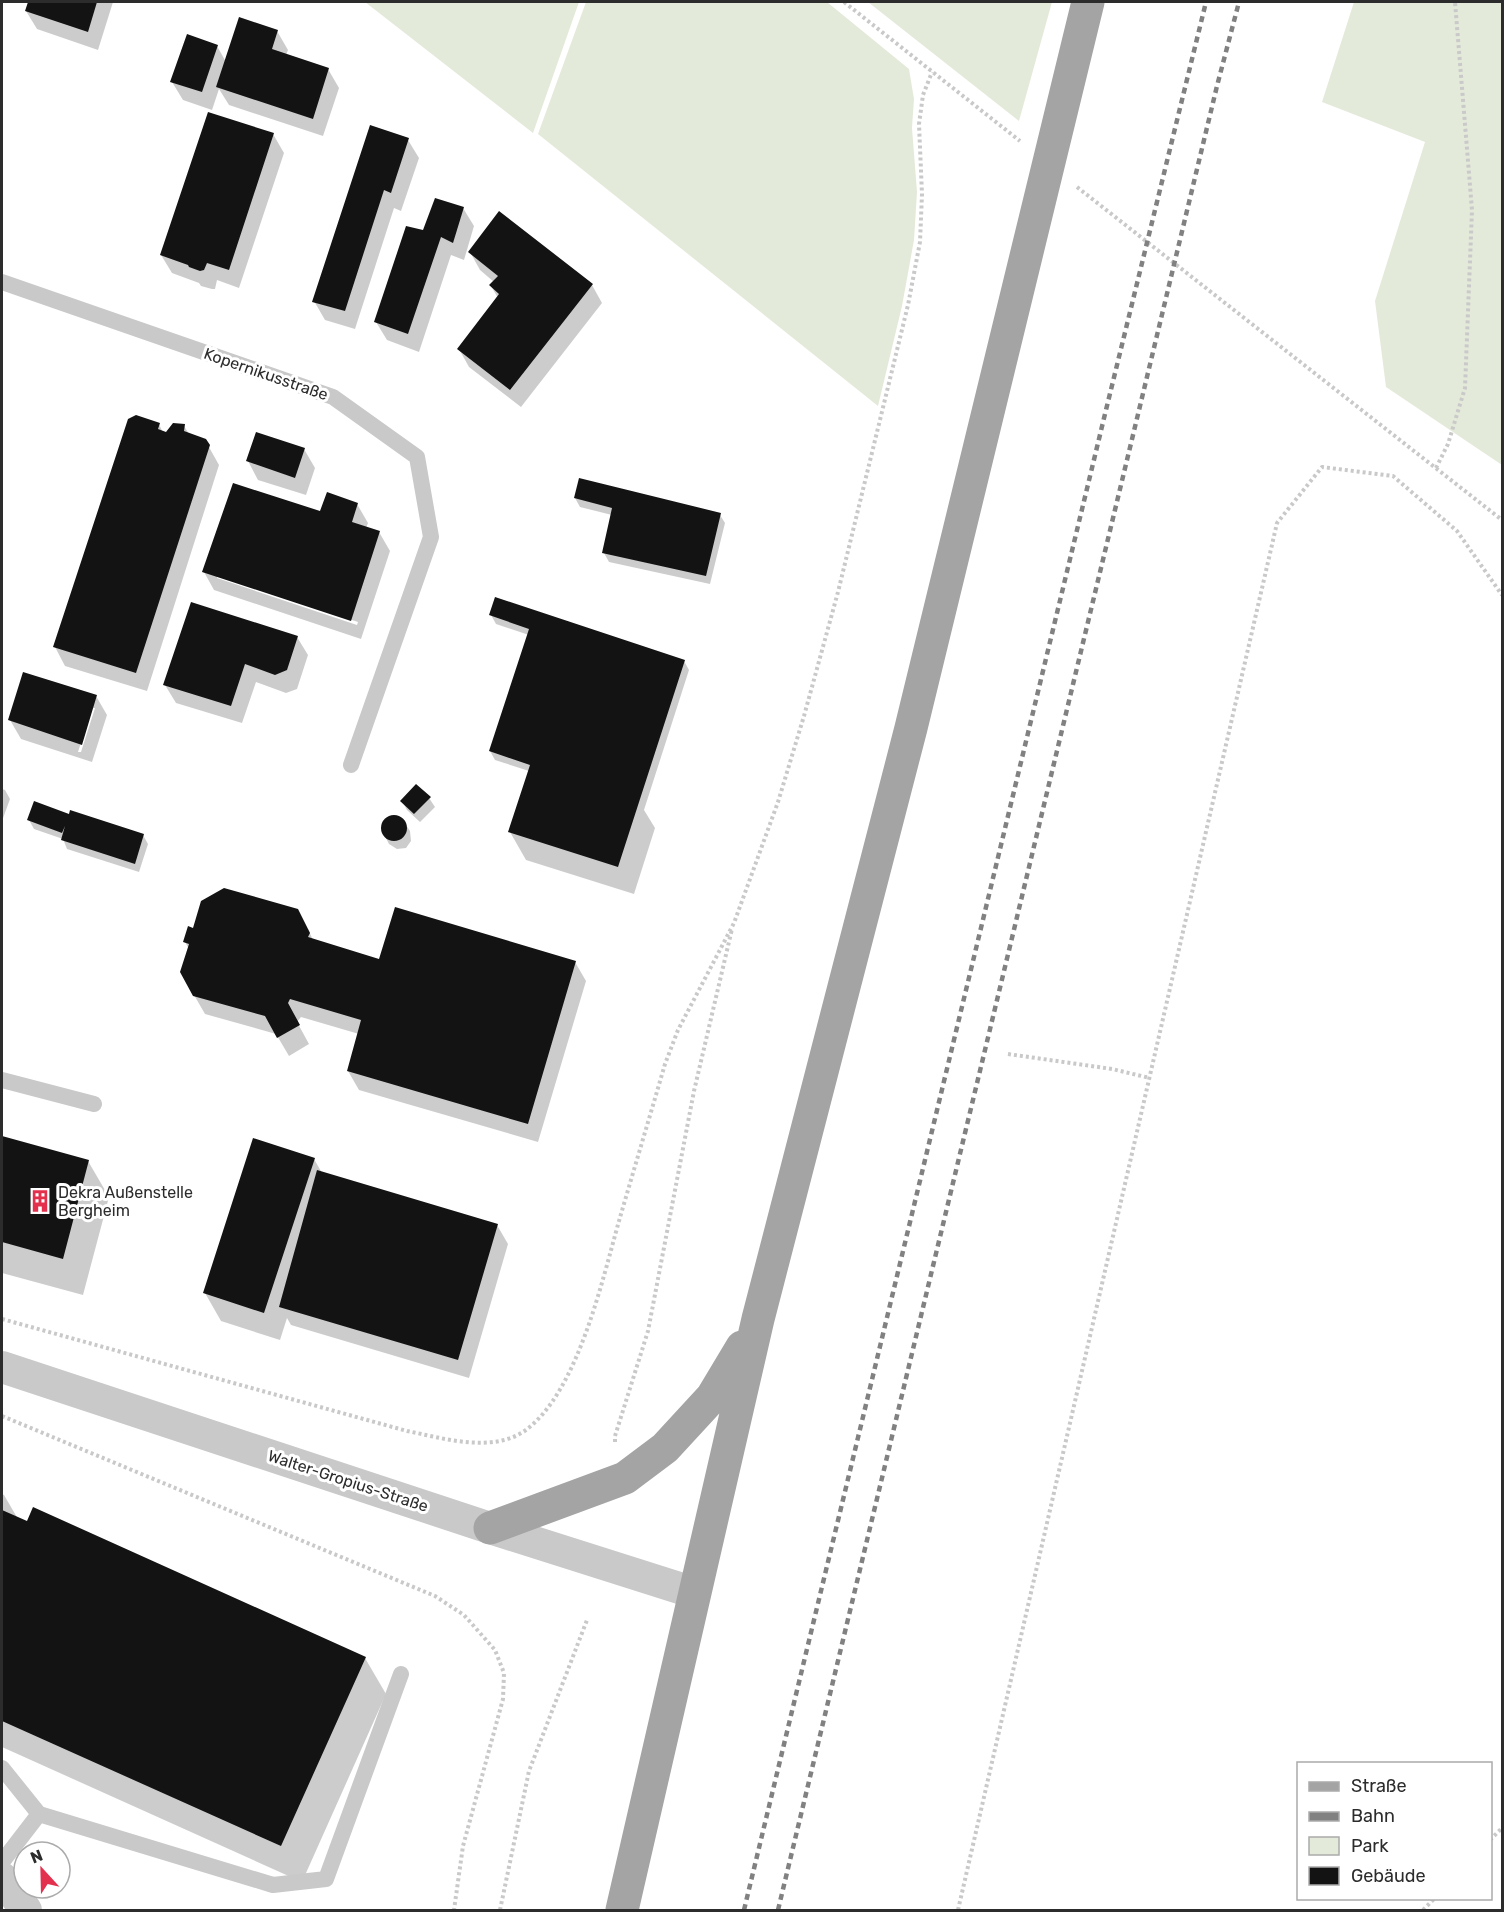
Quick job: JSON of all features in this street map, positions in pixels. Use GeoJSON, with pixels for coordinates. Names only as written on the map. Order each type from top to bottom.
{"type":"FeatureCollection","features":[{"type":"Feature","properties":{"kind":"main road"},"geometry":{"type":"LineString","coordinates":[[622,1911],[758,1319],[911,728],[1088,2]]}},
{"type":"Feature","properties":{"kind":"main road"},"geometry":{"type":"LineString","coordinates":[[490,1528],[625,1478],[664,1448],[712,1396],[758,1319]]}},
{"type":"Feature","properties":{"kind":"street","name":"Walter-Gropius-Straße"},"geometry":{"type":"LineString","coordinates":[[2,1367],[694,1593]]}},
{"type":"Feature","properties":{"kind":"street"},"geometry":{"type":"LineString","coordinates":[[2,1878],[26,1911]]}},
{"type":"Feature","properties":{"kind":"lane","name":"Kopernikusstraße"},"geometry":{"type":"LineString","coordinates":[[2,282],[333,397],[417,457],[431,537],[351,765]]}},
{"type":"Feature","properties":{"kind":"lane"},"geometry":{"type":"LineString","coordinates":[[2,1080],[93,1104]]}},
{"type":"Feature","properties":{"kind":"lane"},"geometry":{"type":"LineString","coordinates":[[2,1768],[39,1814],[273,1885],[326,1879],[401,1674]]}},
{"type":"Feature","properties":{"kind":"lane"},"geometry":{"type":"LineString","coordinates":[[2,1862],[39,1814]]}},
{"type":"Feature","properties":{"kind":"path"},"geometry":{"type":"LineString","coordinates":[[844,2],[1024,145]]}},
{"type":"Feature","properties":{"kind":"path"},"geometry":{"type":"LineString","coordinates":[[1436,468],[1448,444],[1465,388],[1472,210],[1455,2]]}},
{"type":"Feature","properties":{"kind":"path"},"geometry":{"type":"LineString","coordinates":[[615,1447],[615,1436],[648,1331],[694,1091],[734,923],[778,802],[804,716],[838,592],[908,305],[920,242],[922,194],[919,124],[923,95],[932,72]]}},
{"type":"Feature","properties":{"kind":"path"},"geometry":{"type":"LineString","coordinates":[[1070,182],[1503,520]]}},
{"type":"Feature","properties":{"kind":"path"},"geometry":{"type":"LineString","coordinates":[[958,1911],[1277,523],[1322,467],[1393,476],[1458,531],[1503,595]]}},
{"type":"Feature","properties":{"kind":"path"},"geometry":{"type":"LineString","coordinates":[[2,1319],[407,1431],[470,1443],[499,1442],[525,1430],[549,1406],[570,1370],[592,1317],[665,1064],[678,1030],[734,923]]}},
{"type":"Feature","properties":{"kind":"path"},"geometry":{"type":"LineString","coordinates":[[1008,1054],[1112,1069],[1150,1078]]}},
{"type":"Feature","properties":{"kind":"path"},"geometry":{"type":"LineString","coordinates":[[2,1416],[435,1596],[464,1615],[495,1650],[504,1673],[503,1699],[463,1846],[454,1911]]}},
{"type":"Feature","properties":{"kind":"path"},"geometry":{"type":"LineString","coordinates":[[500,1911],[529,1771],[587,1620]]}},
{"type":"Feature","properties":{"kind":"path"},"geometry":{"type":"LineString","coordinates":[[1492,1839],[1503,1828]]}},
{"type":"Feature","properties":{"kind":"path"},"geometry":{"type":"LineString","coordinates":[[1423,1911],[1434,1900]]}},
{"type":"Feature","properties":{"kind":"green space"},"geometry":{"type":"Polygon","coordinates":[[[365,2],[579,2],[533,133],[365,2]]]}},
{"type":"Feature","properties":{"kind":"green space"},"geometry":{"type":"Polygon","coordinates":[[[586,2],[827,2],[909,69],[914,99],[912,128],[917,192],[914,240],[902,306],[878,406],[538,134],[586,2]]]}},
{"type":"Feature","properties":{"kind":"green space"},"geometry":{"type":"Polygon","coordinates":[[[868,2],[1052,2],[1019,121],[868,2]]]}},
{"type":"Feature","properties":{"kind":"green space"},"geometry":{"type":"Polygon","coordinates":[[[1354,2],[1502,2],[1502,465],[1386,387],[1375,301],[1425,142],[1322,102],[1354,2]]]}},
{"type":"Feature","properties":{"kind":"building"},"geometry":{"type":"Polygon","coordinates":[[[28,2],[97,2],[88,32],[25,11],[28,2]]]}},
{"type":"Feature","properties":{"kind":"building"},"geometry":{"type":"Polygon","coordinates":[[[239,17],[278,30],[272,49],[329,68],[313,119],[216,87],[239,17]]]}},
{"type":"Feature","properties":{"kind":"building"},"geometry":{"type":"Polygon","coordinates":[[[187,34],[218,45],[202,92],[170,82],[187,34]]]}},
{"type":"Feature","properties":{"kind":"building"},"geometry":{"type":"Polygon","coordinates":[[[208,112],[274,133],[229,270],[207,263],[204,270],[200,271],[160,255],[208,112]]]}},
{"type":"Feature","properties":{"kind":"building"},"geometry":{"type":"Polygon","coordinates":[[[370,125],[409,138],[391,193],[384,190],[345,311],[312,302],[370,125]]]}},
{"type":"Feature","properties":{"kind":"building"},"geometry":{"type":"Polygon","coordinates":[[[435,198],[464,207],[453,243],[441,237],[408,334],[374,322],[406,226],[423,230],[435,198]]]}},
{"type":"Feature","properties":{"kind":"building"},"geometry":{"type":"Polygon","coordinates":[[[499,211],[593,284],[510,390],[457,349],[499,294],[489,285],[498,276],[468,252],[499,211]]]}},
{"type":"Feature","properties":{"kind":"building"},"geometry":{"type":"Polygon","coordinates":[[[136,415],[160,423],[158,429],[166,432],[173,423],[185,424],[184,431],[206,439],[210,445],[136,673],[53,647],[128,419],[136,415]]]}},
{"type":"Feature","properties":{"kind":"building"},"geometry":{"type":"Polygon","coordinates":[[[256,432],[305,448],[295,478],[246,461],[256,432]]]}},
{"type":"Feature","properties":{"kind":"building"},"geometry":{"type":"Polygon","coordinates":[[[579,478],[721,513],[706,576],[602,553],[612,508],[574,498],[579,478]]]}},
{"type":"Feature","properties":{"kind":"building"},"geometry":{"type":"Polygon","coordinates":[[[233,483],[320,511],[327,492],[358,503],[352,522],[380,531],[351,621],[202,572],[233,483]]]}},
{"type":"Feature","properties":{"kind":"building"},"geometry":{"type":"Polygon","coordinates":[[[495,597],[685,660],[618,867],[508,832],[530,765],[489,751],[529,629],[489,615],[495,597]]]}},
{"type":"Feature","properties":{"kind":"building"},"geometry":{"type":"Polygon","coordinates":[[[191,602],[298,636],[287,670],[275,675],[245,664],[231,706],[163,685],[191,602]]]}},
{"type":"Feature","properties":{"kind":"building"},"geometry":{"type":"Polygon","coordinates":[[[23,672],[97,695],[82,745],[8,720],[23,672]]]}},
{"type":"Feature","properties":{"kind":"building"},"geometry":{"type":"Polygon","coordinates":[[[416,784],[431,797],[414,814],[400,801],[416,784]]]}},
{"type":"Feature","properties":{"kind":"building"},"geometry":{"type":"Polygon","coordinates":[[[34,801],[69,814],[70,810],[144,834],[135,864],[61,840],[65,826],[62,833],[27,820],[34,801]]]}},
{"type":"Feature","properties":{"kind":"building"},"geometry":{"type":"Polygon","coordinates":[[[394,815],[403,819],[407,828],[403,837],[394,841],[385,837],[381,828],[385,819],[394,815]]]}},
{"type":"Feature","properties":{"kind":"building"},"geometry":{"type":"Polygon","coordinates":[[[224,888],[298,909],[310,933],[308,937],[379,959],[395,907],[576,961],[528,1124],[347,1071],[361,1020],[290,999],[288,1003],[300,1025],[277,1038],[265,1016],[193,996],[180,972],[189,944],[183,942],[188,926],[193,928],[201,901],[224,888]]]}},
{"type":"Feature","properties":{"kind":"building","name":"Dekra Außenstelle Bergheim"},"geometry":{"type":"Polygon","coordinates":[[[2,1136],[89,1160],[63,1259],[2,1242],[2,1136]]]}},
{"type":"Feature","properties":{"kind":"building"},"geometry":{"type":"Polygon","coordinates":[[[253,1138],[315,1158],[264,1313],[203,1293],[253,1138]]]}},
{"type":"Feature","properties":{"kind":"building"},"geometry":{"type":"Polygon","coordinates":[[[317,1170],[498,1224],[458,1360],[279,1307],[317,1170]]]}},
{"type":"Feature","properties":{"kind":"building"},"geometry":{"type":"Polygon","coordinates":[[[33,1507],[366,1657],[281,1846],[2,1721],[2,1510],[27,1521],[33,1507]]]}},
{"type":"Feature","properties":{"kind":"railway"},"geometry":{"type":"LineString","coordinates":[[744,1910],[1206,2]]}},
{"type":"Feature","properties":{"kind":"railway"},"geometry":{"type":"LineString","coordinates":[[778,1910],[1239,2]]}},
{"type":"Feature","properties":{"kind":"place","name":"Dekra Außenstelle Bergheim"},"geometry":{"type":"Point","coordinates":[40,1201]}}]}
